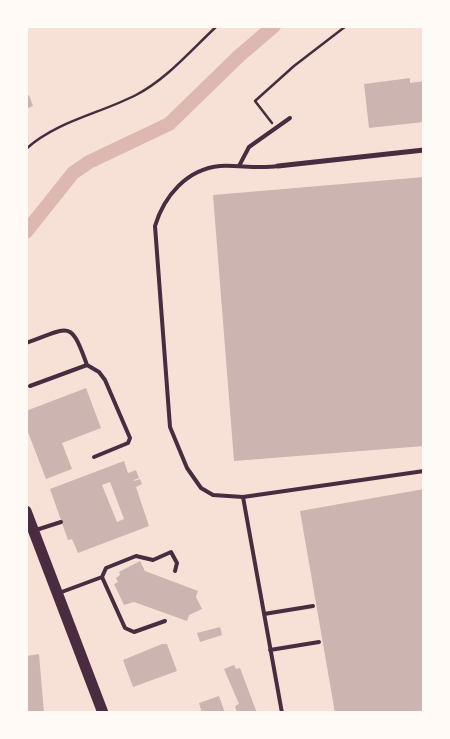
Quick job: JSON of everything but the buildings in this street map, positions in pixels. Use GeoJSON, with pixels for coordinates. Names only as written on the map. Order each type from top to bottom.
{"type":"FeatureCollection","features":[{"type":"Feature","properties":{"kind":"main road"},"geometry":{"type":"LineString","coordinates":[[26,511],[103,713]]}},
{"type":"Feature","properties":{"kind":"street"},"geometry":{"type":"LineString","coordinates":[[278,166],[424,150]]}},
{"type":"Feature","properties":{"kind":"lane"},"geometry":{"type":"LineString","coordinates":[[239,166],[249,147],[290,118]]}},
{"type":"Feature","properties":{"kind":"lane"},"geometry":{"type":"LineString","coordinates":[[278,166],[239,166],[206,169],[182,182],[164,202],[155,226],[170,427],[186,468],[201,488],[213,495],[243,497],[424,471]]}},
{"type":"Feature","properties":{"kind":"lane"},"geometry":{"type":"LineString","coordinates":[[26,343],[62,330],[69,330],[76,336],[87,365],[99,372],[105,380],[130,438],[128,443],[94,457]]}},
{"type":"Feature","properties":{"kind":"lane"},"geometry":{"type":"LineString","coordinates":[[30,386],[87,365]]}},
{"type":"Feature","properties":{"kind":"lane"},"geometry":{"type":"LineString","coordinates":[[243,497],[282,713]]}},
{"type":"Feature","properties":{"kind":"lane"},"geometry":{"type":"LineString","coordinates":[[34,531],[61,522]]}},
{"type":"Feature","properties":{"kind":"lane"},"geometry":{"type":"LineString","coordinates":[[57,594],[102,577],[106,568],[136,556],[153,560],[171,552],[177,563],[174,571]]}},
{"type":"Feature","properties":{"kind":"lane"},"geometry":{"type":"LineString","coordinates":[[102,577],[125,628],[134,632],[165,621]]}},
{"type":"Feature","properties":{"kind":"lane"},"geometry":{"type":"LineString","coordinates":[[264,614],[313,606]]}},
{"type":"Feature","properties":{"kind":"lane"},"geometry":{"type":"LineString","coordinates":[[270,650],[319,642]]}},
{"type":"Feature","properties":{"kind":"path"},"geometry":{"type":"LineString","coordinates":[[26,149],[52,130],[136,95],[161,79],[217,26]]}},
{"type":"Feature","properties":{"kind":"path"},"geometry":{"type":"LineString","coordinates":[[276,128],[255,101],[294,66],[346,26]]}},
{"type":"Feature","properties":{"kind":"waterway"},"geometry":{"type":"LineString","coordinates":[[26,232],[73,173],[89,162],[169,124],[239,56],[274,26]]}}]}
